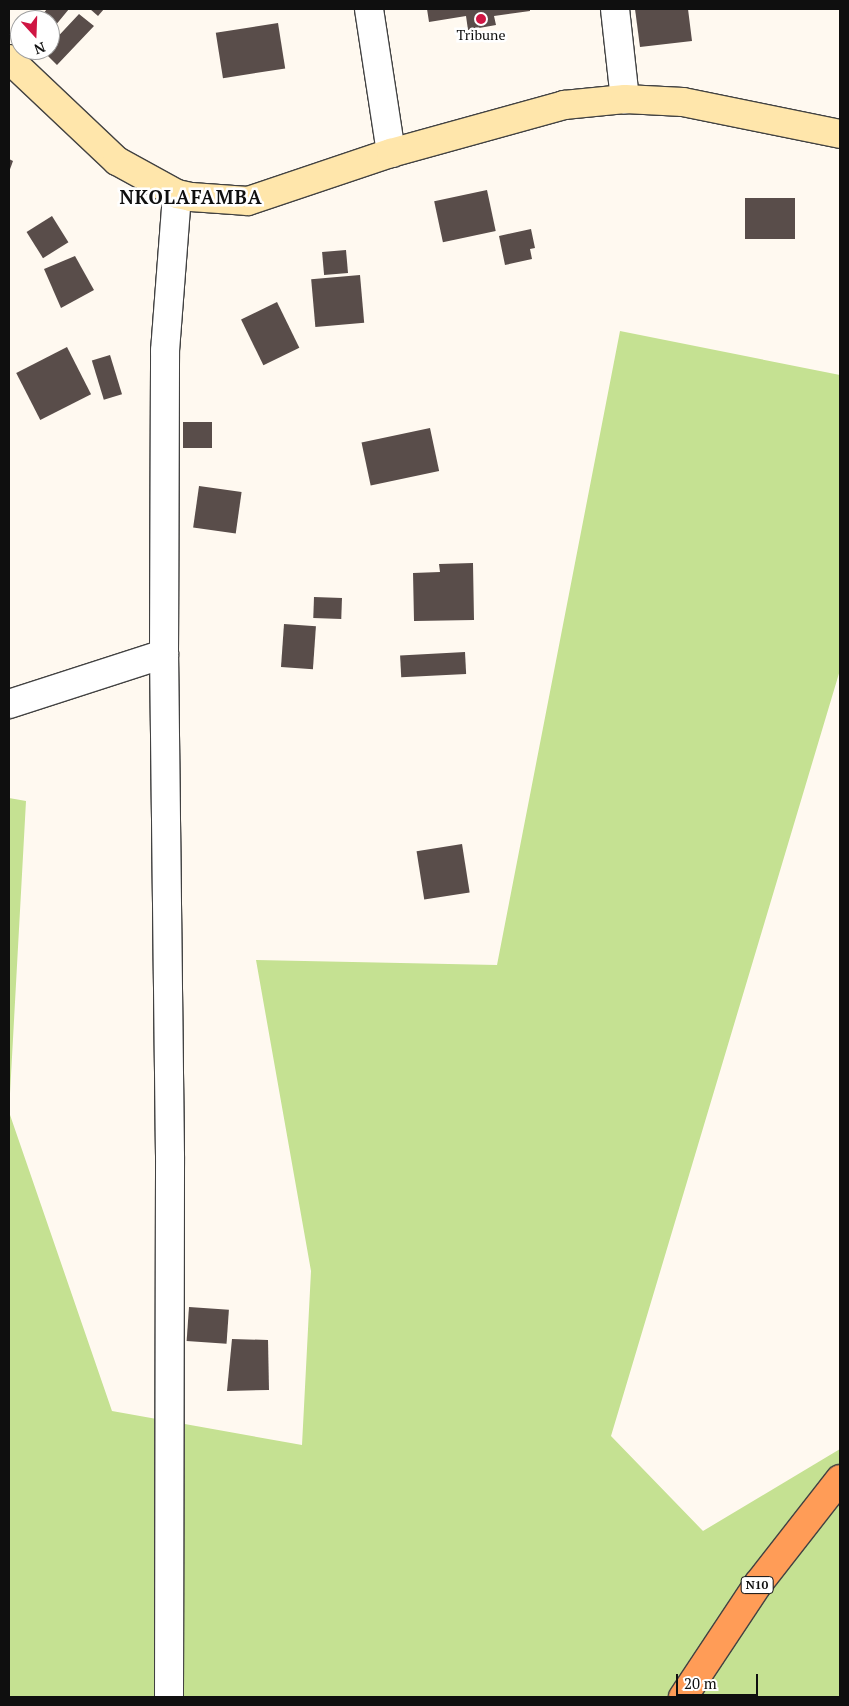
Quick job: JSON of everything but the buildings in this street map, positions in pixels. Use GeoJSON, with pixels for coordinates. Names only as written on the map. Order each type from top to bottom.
{"type":"FeatureCollection","features":[{"type":"Feature","properties":{"kind":"highway","name":"N10"},"geometry":{"type":"LineString","coordinates":[[683,1697],[758,1584],[840,1479]]}},
{"type":"Feature","properties":{"kind":"main road"},"geometry":{"type":"LineString","coordinates":[[9,59],[117,161],[177,194],[248,201],[392,153],[564,105],[625,99],[683,102],[840,134]]}},
{"type":"Feature","properties":{"kind":"street"},"geometry":{"type":"LineString","coordinates":[[370,9],[392,153]]}},
{"type":"Feature","properties":{"kind":"street"},"geometry":{"type":"LineString","coordinates":[[615,9],[625,99]]}},
{"type":"Feature","properties":{"kind":"street"},"geometry":{"type":"LineString","coordinates":[[169,1697],[170,1176],[164,654],[165,351],[177,194]]}},
{"type":"Feature","properties":{"kind":"street"},"geometry":{"type":"LineString","coordinates":[[9,704],[164,654]]}},
{"type":"Feature","properties":{"kind":"green space"},"geometry":{"type":"Polygon","coordinates":[[[620,331],[840,375],[840,670],[611,1436],[703,1531],[840,1449],[840,1697],[9,1697],[9,1112],[112,1411],[302,1445],[311,1271],[256,960],[497,965],[620,331]]]}},
{"type":"Feature","properties":{"kind":"green space"},"geometry":{"type":"Polygon","coordinates":[[[9,798],[26,801],[9,1112],[9,798]]]}},
{"type":"Feature","properties":{"kind":"place","name":"Tribune"},"geometry":{"type":"Point","coordinates":[481,19]}},
{"type":"Feature","properties":{"kind":"district","name":"NKOLAFAMBA"},"geometry":{"type":"Point","coordinates":[191,197]}}]}
